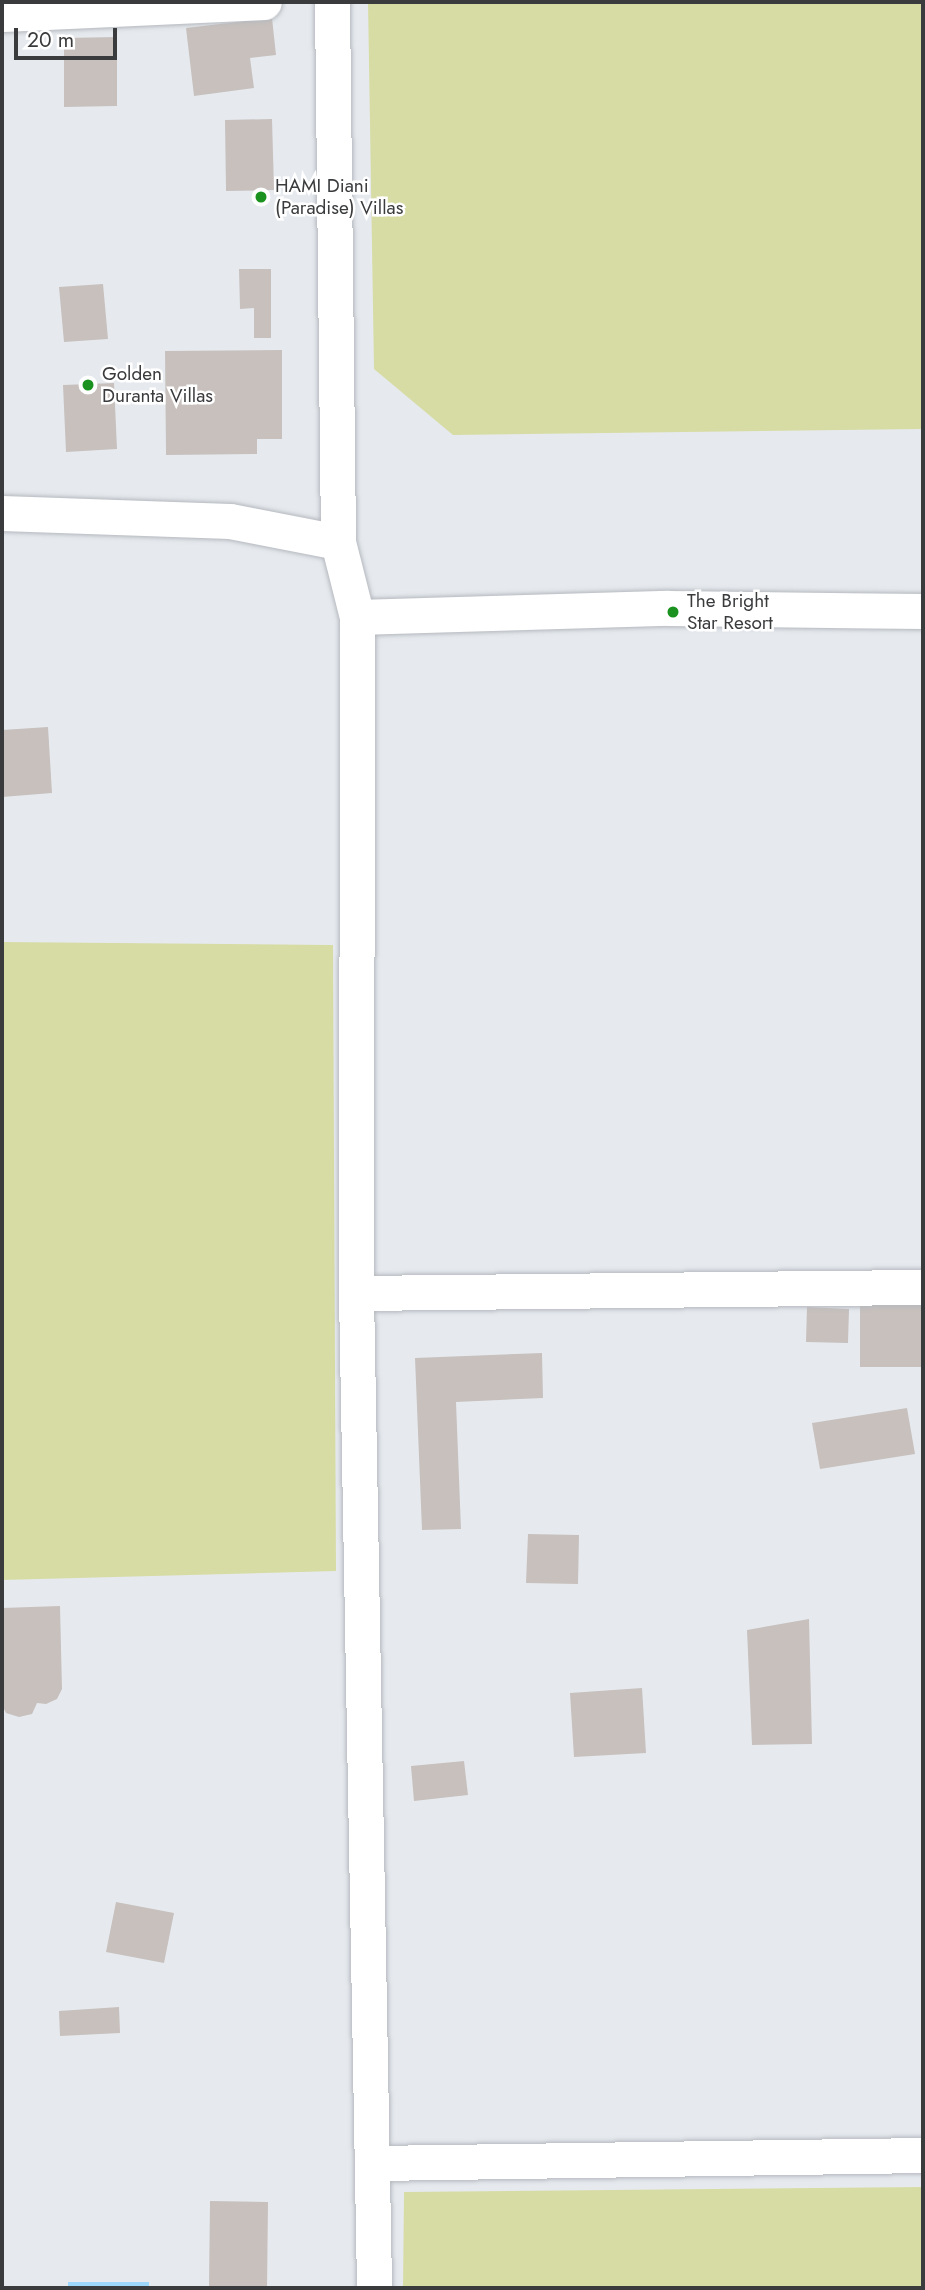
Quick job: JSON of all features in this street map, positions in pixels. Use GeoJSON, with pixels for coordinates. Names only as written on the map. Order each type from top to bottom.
{"type":"FeatureCollection","features":[{"type":"Feature","properties":{"kind":"street"},"geometry":{"type":"LineString","coordinates":[[2,14],[264,2]]}},
{"type":"Feature","properties":{"kind":"street"},"geometry":{"type":"LineString","coordinates":[[332,2],[338,542],[357,617],[356,1293],[374,2163],[374,2288]]}},
{"type":"Feature","properties":{"kind":"street"},"geometry":{"type":"LineString","coordinates":[[2,513],[230,521],[338,542]]}},
{"type":"Feature","properties":{"kind":"street"},"geometry":{"type":"LineString","coordinates":[[357,617],[668,608],[923,611]]}},
{"type":"Feature","properties":{"kind":"street"},"geometry":{"type":"LineString","coordinates":[[356,1293],[923,1287]]}},
{"type":"Feature","properties":{"kind":"street"},"geometry":{"type":"LineString","coordinates":[[374,2163],[923,2155]]}},
{"type":"Feature","properties":{"kind":"green space"},"geometry":{"type":"Polygon","coordinates":[[[368,2],[923,2],[923,429],[453,435],[374,369],[368,2]]]}},
{"type":"Feature","properties":{"kind":"green space"},"geometry":{"type":"Polygon","coordinates":[[[2,942],[333,945],[336,1571],[2,1580],[2,942]]]}},
{"type":"Feature","properties":{"kind":"green space"},"geometry":{"type":"Polygon","coordinates":[[[923,2187],[923,2288],[403,2288],[404,2192],[923,2187]]]}},
{"type":"Feature","properties":{"kind":"water"},"geometry":{"type":"Polygon","coordinates":[[[68,2282],[149,2282],[149,2288],[68,2288],[68,2282]]]}},
{"type":"Feature","properties":{"kind":"building"},"geometry":{"type":"Polygon","coordinates":[[[272,18],[276,55],[250,58],[254,88],[194,96],[186,28],[272,18]]]}},
{"type":"Feature","properties":{"kind":"building"},"geometry":{"type":"Polygon","coordinates":[[[117,37],[117,106],[64,107],[64,38],[117,37]]]}},
{"type":"Feature","properties":{"kind":"building"},"geometry":{"type":"Polygon","coordinates":[[[272,119],[274,190],[226,191],[225,120],[272,119]]]}},
{"type":"Feature","properties":{"kind":"building"},"geometry":{"type":"Polygon","coordinates":[[[239,269],[271,269],[271,338],[254,338],[254,308],[240,309],[239,269]]]}},
{"type":"Feature","properties":{"kind":"building"},"geometry":{"type":"Polygon","coordinates":[[[103,284],[108,339],[64,342],[59,287],[103,284]]]}},
{"type":"Feature","properties":{"kind":"building"},"geometry":{"type":"Polygon","coordinates":[[[282,350],[282,439],[257,439],[257,454],[166,455],[165,351],[282,350]]]}},
{"type":"Feature","properties":{"kind":"building"},"geometry":{"type":"Polygon","coordinates":[[[114,383],[117,449],[66,452],[63,385],[114,383]]]}},
{"type":"Feature","properties":{"kind":"building"},"geometry":{"type":"Polygon","coordinates":[[[48,727],[52,793],[2,797],[2,730],[48,727]]]}},
{"type":"Feature","properties":{"kind":"building"},"geometry":{"type":"Polygon","coordinates":[[[860,1305],[923,1305],[923,1367],[860,1367],[860,1305]]]}},
{"type":"Feature","properties":{"kind":"building"},"geometry":{"type":"Polygon","coordinates":[[[807,1307],[849,1309],[848,1343],[806,1342],[807,1307]]]}},
{"type":"Feature","properties":{"kind":"building"},"geometry":{"type":"Polygon","coordinates":[[[542,1353],[543,1398],[456,1402],[461,1529],[422,1530],[415,1358],[542,1353]]]}},
{"type":"Feature","properties":{"kind":"building"},"geometry":{"type":"Polygon","coordinates":[[[907,1408],[915,1454],[820,1469],[812,1423],[907,1408]]]}},
{"type":"Feature","properties":{"kind":"building"},"geometry":{"type":"Polygon","coordinates":[[[528,1534],[579,1535],[578,1584],[526,1583],[528,1534]]]}},
{"type":"Feature","properties":{"kind":"building"},"geometry":{"type":"Polygon","coordinates":[[[60,1606],[62,1689],[57,1699],[46,1704],[37,1703],[32,1714],[19,1717],[6,1713],[2,1705],[2,1608],[60,1606]]]}},
{"type":"Feature","properties":{"kind":"building"},"geometry":{"type":"Polygon","coordinates":[[[809,1619],[812,1744],[752,1745],[747,1630],[809,1619]]]}},
{"type":"Feature","properties":{"kind":"building"},"geometry":{"type":"Polygon","coordinates":[[[642,1688],[646,1753],[574,1757],[570,1693],[642,1688]]]}},
{"type":"Feature","properties":{"kind":"building"},"geometry":{"type":"Polygon","coordinates":[[[464,1761],[468,1795],[414,1801],[411,1766],[464,1761]]]}},
{"type":"Feature","properties":{"kind":"building"},"geometry":{"type":"Polygon","coordinates":[[[116,1902],[174,1913],[164,1963],[106,1952],[116,1902]]]}},
{"type":"Feature","properties":{"kind":"building"},"geometry":{"type":"Polygon","coordinates":[[[119,2007],[120,2033],[60,2036],[59,2011],[119,2007]]]}},
{"type":"Feature","properties":{"kind":"building"},"geometry":{"type":"Polygon","coordinates":[[[210,2201],[268,2202],[267,2288],[209,2288],[210,2201]]]}},
{"type":"Feature","properties":{"kind":"place","name":"HAMI Diani (Paradise) Villas"},"geometry":{"type":"Point","coordinates":[261,197]}},
{"type":"Feature","properties":{"kind":"place","name":"Golden Duranta Villas"},"geometry":{"type":"Point","coordinates":[88,385]}},
{"type":"Feature","properties":{"kind":"place","name":"The Bright Star Resort"},"geometry":{"type":"Point","coordinates":[673,612]}}]}
